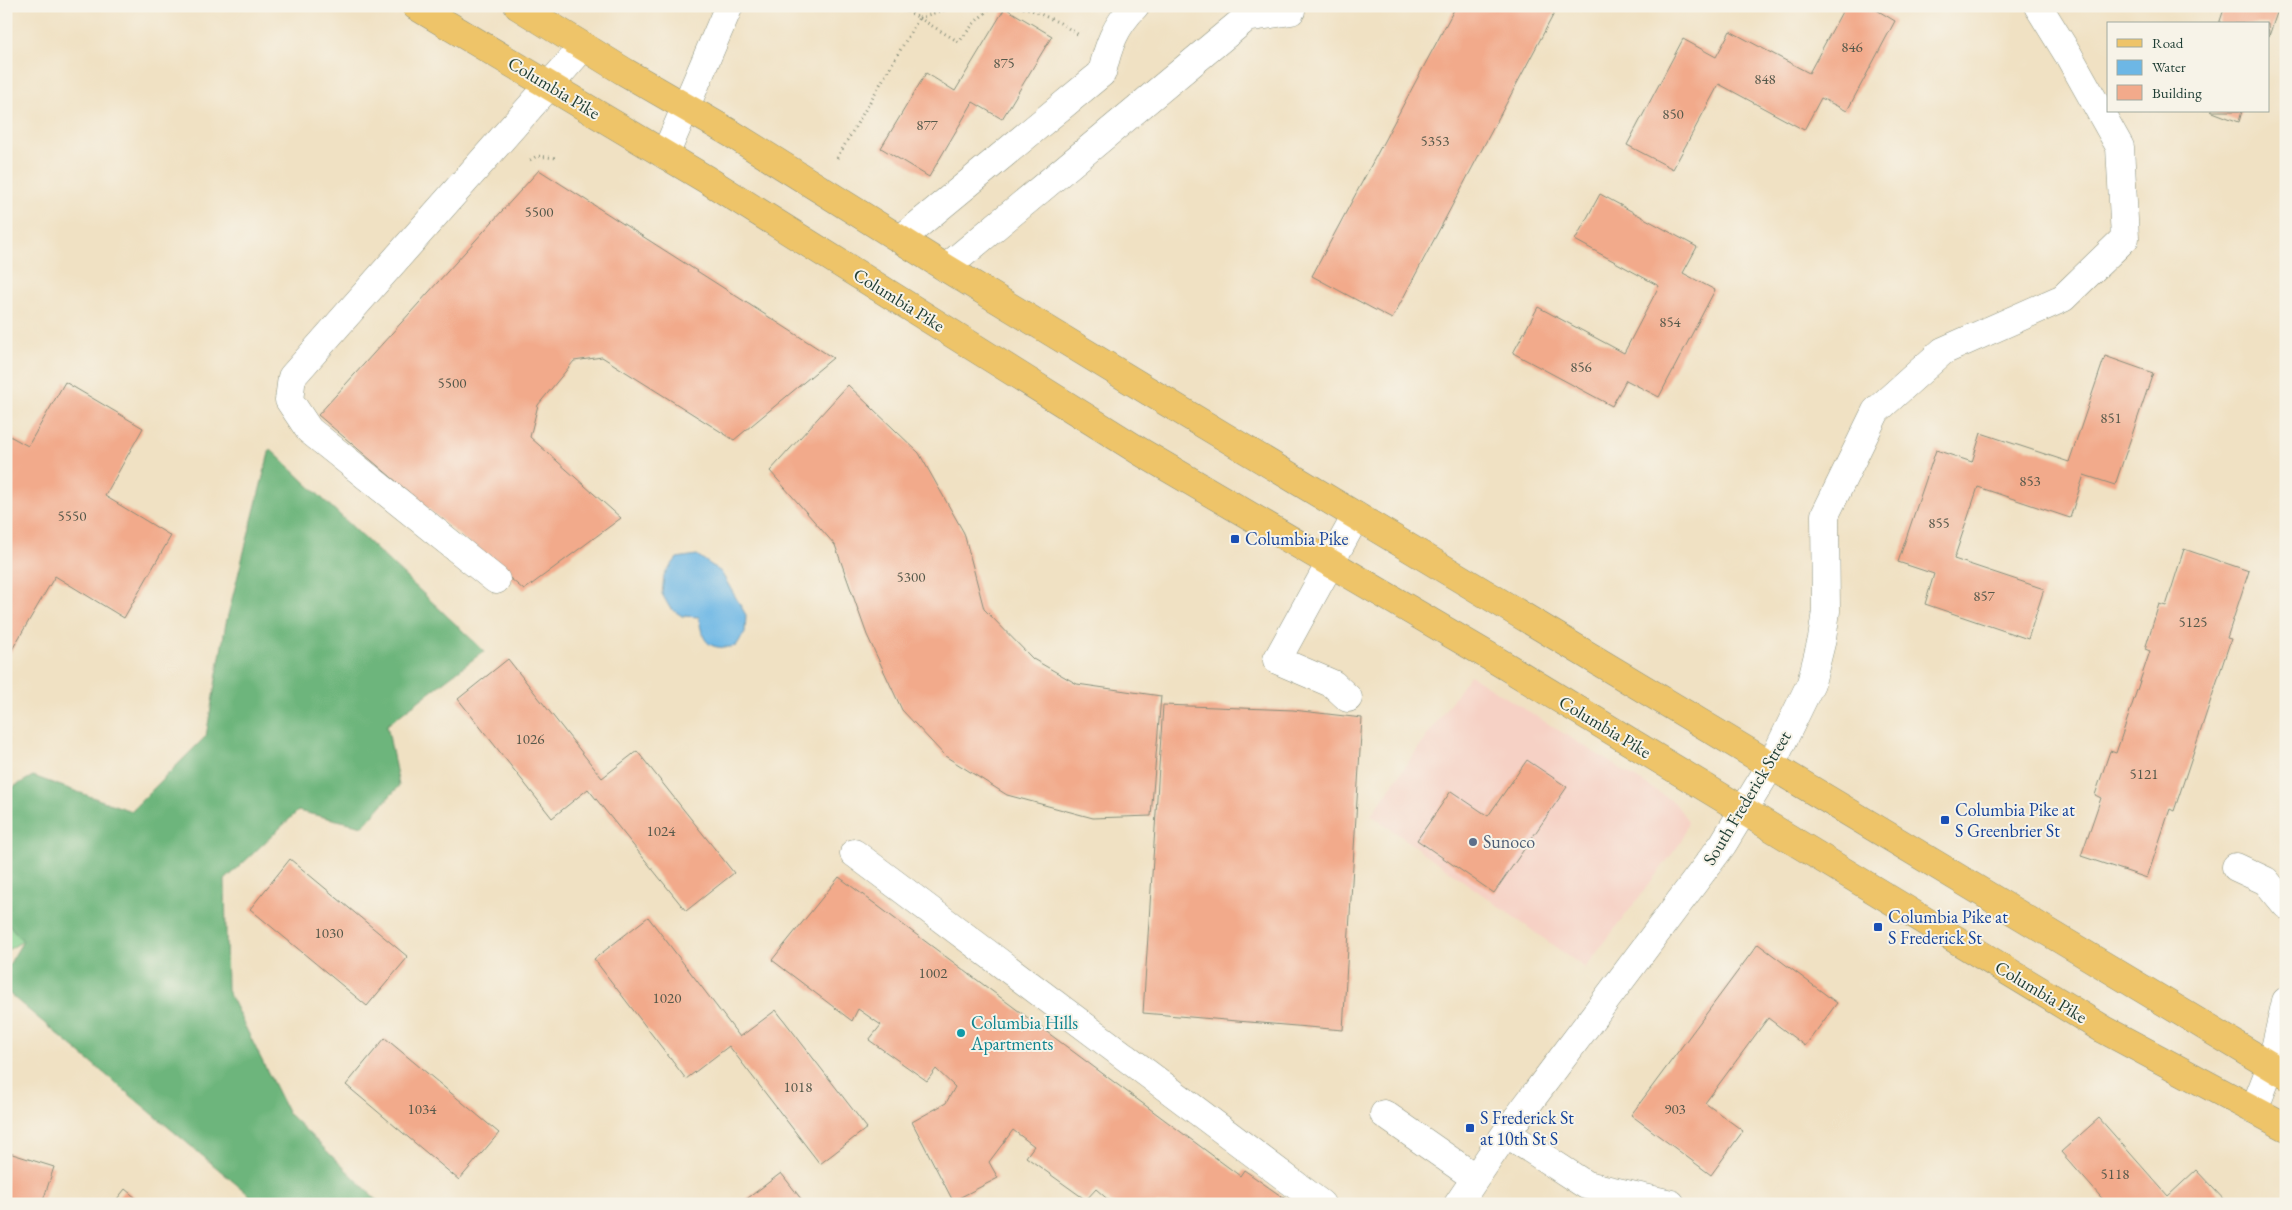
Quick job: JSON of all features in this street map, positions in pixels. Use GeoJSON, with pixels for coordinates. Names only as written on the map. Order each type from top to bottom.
{"type":"FeatureCollection","features":[{"type":"Feature","properties":{"kind":"main road","name":"Columbia Pike"},"geometry":{"type":"LineString","coordinates":[[416,6],[664,154],[1141,452],[1744,810],[2103,1029],[2286,1127]]}},
{"type":"Feature","properties":{"kind":"main road"},"geometry":{"type":"LineString","coordinates":[[518,6],[1356,516],[2278,1070]]}},
{"type":"Feature","properties":{"kind":"street"},"geometry":{"type":"LineString","coordinates":[[664,154],[728,6]]}},
{"type":"Feature","properties":{"kind":"street"},"geometry":{"type":"LineString","coordinates":[[901,239],[1102,73],[1108,46],[1124,17],[1135,6]]}},
{"type":"Feature","properties":{"kind":"street","name":"South Frederick Street"},"geometry":{"type":"LineString","coordinates":[[1458,1204],[1474,1177],[1506,1132],[1723,844],[1771,765],[1811,683],[1822,640],[1826,611],[1825,515],[1876,411],[1943,352],[2064,298],[2125,238],[2120,147],[2069,56],[2038,6]]}},
{"type":"Feature","properties":{"kind":"street"},"geometry":{"type":"LineString","coordinates":[[946,268],[1246,18],[1291,11]]}},
{"type":"Feature","properties":{"kind":"street"},"geometry":{"type":"LineString","coordinates":[[496,580],[309,430],[289,400],[292,377],[583,46]]}},
{"type":"Feature","properties":{"kind":"street"},"geometry":{"type":"LineString","coordinates":[[1348,698],[1333,684],[1277,660],[1356,516]]}},
{"type":"Feature","properties":{"kind":"street"},"geometry":{"type":"LineString","coordinates":[[854,854],[1321,1204]]}},
{"type":"Feature","properties":{"kind":"street"},"geometry":{"type":"LineString","coordinates":[[2236,867],[2266,881],[2286,905]]}},
{"type":"Feature","properties":{"kind":"street"},"geometry":{"type":"LineString","coordinates":[[2254,1110],[2278,1070],[2286,1001]]}},
{"type":"Feature","properties":{"kind":"street"},"geometry":{"type":"LineString","coordinates":[[1384,1114],[1474,1177]]}},
{"type":"Feature","properties":{"kind":"street"},"geometry":{"type":"LineString","coordinates":[[1506,1132],[1586,1185],[1671,1204]]}},
{"type":"Feature","properties":{"kind":"path"},"geometry":{"type":"LineString","coordinates":[[899,6],[959,42],[975,22],[992,6]]}},
{"type":"Feature","properties":{"kind":"path"},"geometry":{"type":"LineString","coordinates":[[837,158],[919,18],[956,6]]}},
{"type":"Feature","properties":{"kind":"path"},"geometry":{"type":"LineString","coordinates":[[1003,6],[1027,8],[1060,23],[1086,39],[1108,46]]}},
{"type":"Feature","properties":{"kind":"shaded area"},"geometry":{"type":"Polygon","coordinates":[[[1470,675],[1674,802],[1688,821],[1681,842],[1585,968],[1371,815],[1470,675]]]}},
{"type":"Feature","properties":{"kind":"green space"},"geometry":{"type":"Polygon","coordinates":[[[270,449],[484,651],[387,725],[399,786],[363,826],[298,811],[225,880],[227,990],[288,1113],[381,1204],[260,1204],[6,991],[6,970],[23,941],[6,921],[6,791],[33,776],[131,811],[206,736],[226,623],[270,449]]]}},
{"type":"Feature","properties":{"kind":"green space"},"geometry":{"type":"Polygon","coordinates":[[[6,921],[23,941],[6,951],[6,921]]]}},
{"type":"Feature","properties":{"kind":"water"},"geometry":{"type":"Polygon","coordinates":[[[697,555],[721,572],[746,615],[745,632],[736,646],[713,646],[705,639],[702,633],[699,617],[682,616],[670,608],[662,594],[664,575],[677,558],[697,555]]]}},
{"type":"Feature","properties":{"kind":"building"},"geometry":{"type":"Polygon","coordinates":[[[1456,6],[1558,6],[1392,319],[1312,276],[1456,6]]]}},
{"type":"Feature","properties":{"kind":"building"},"geometry":{"type":"Polygon","coordinates":[[[1836,6],[1870,6],[1895,21],[1847,111],[1821,98],[1804,130],[1719,84],[1673,169],[1627,145],[1683,39],[1716,57],[1730,31],[1809,73],[1843,10],[1836,6]]]}},
{"type":"Feature","properties":{"kind":"building"},"geometry":{"type":"Polygon","coordinates":[[[2225,6],[2267,6],[2278,10],[2270,33],[2270,22],[2220,22],[2225,6]]]}},
{"type":"Feature","properties":{"kind":"building"},"geometry":{"type":"Polygon","coordinates":[[[1005,8],[1052,36],[1002,119],[973,102],[929,177],[881,148],[926,73],[955,91],[1005,8]]]}},
{"type":"Feature","properties":{"kind":"building"},"geometry":{"type":"Polygon","coordinates":[[[2213,112],[2242,112],[2239,122],[2213,112]]]}},
{"type":"Feature","properties":{"kind":"building"},"geometry":{"type":"Polygon","coordinates":[[[539,170],[833,358],[734,440],[602,357],[574,361],[538,405],[530,437],[621,518],[524,590],[318,415],[539,170]]]}},
{"type":"Feature","properties":{"kind":"building"},"geometry":{"type":"Polygon","coordinates":[[[1600,194],[1697,247],[1683,273],[1715,290],[1659,397],[1626,380],[1612,406],[1513,353],[1538,307],[1624,353],[1659,286],[1575,240],[1600,194]]]}},
{"type":"Feature","properties":{"kind":"building"},"geometry":{"type":"Polygon","coordinates":[[[2105,356],[2153,373],[2115,485],[2084,475],[2070,518],[1978,487],[1954,559],[2044,589],[2028,639],[1925,604],[1934,574],[1898,562],[1936,450],[1972,462],[1981,433],[2069,462],[2105,356]]]}},
{"type":"Feature","properties":{"kind":"building"},"geometry":{"type":"Polygon","coordinates":[[[65,382],[143,428],[105,496],[171,536],[124,618],[55,576],[6,660],[6,434],[28,446],[65,382]]]}},
{"type":"Feature","properties":{"kind":"building"},"geometry":{"type":"Polygon","coordinates":[[[848,385],[919,453],[964,533],[984,609],[1033,659],[1077,684],[1161,696],[1151,816],[1093,818],[1007,795],[945,756],[902,710],[867,635],[835,545],[770,471],[848,385]]]}},
{"type":"Feature","properties":{"kind":"building"},"geometry":{"type":"Polygon","coordinates":[[[2184,549],[2249,571],[2227,638],[2231,639],[2174,811],[2170,809],[2147,878],[2081,856],[2101,798],[2095,795],[2110,751],[2116,753],[2150,651],[2145,649],[2159,604],[2166,606],[2184,549]]]}},
{"type":"Feature","properties":{"kind":"building"},"geometry":{"type":"Polygon","coordinates":[[[508,659],[602,778],[637,751],[734,873],[686,911],[588,789],[552,818],[458,699],[508,659]]]}},
{"type":"Feature","properties":{"kind":"building"},"geometry":{"type":"Polygon","coordinates":[[[1163,705],[1293,710],[1362,718],[1343,1030],[1143,1013],[1163,705]]]}},
{"type":"Feature","properties":{"kind":"building","name":"Sunoco"},"geometry":{"type":"Polygon","coordinates":[[[1527,760],[1567,787],[1494,893],[1417,840],[1451,791],[1488,816],[1527,760]]]}},
{"type":"Feature","properties":{"kind":"building"},"geometry":{"type":"Polygon","coordinates":[[[290,859],[408,957],[367,1006],[250,909],[290,859]]]}},
{"type":"Feature","properties":{"kind":"building","name":"Columbia Hills Apartments"},"geometry":{"type":"Polygon","coordinates":[[[839,877],[1240,1176],[1244,1170],[1291,1203],[1113,1204],[1096,1189],[1086,1200],[1026,1157],[1034,1146],[1013,1130],[989,1162],[998,1178],[953,1201],[912,1122],[946,1103],[955,1087],[936,1069],[927,1081],[869,1040],[881,1025],[858,1009],[852,1021],[772,960],[839,877]]]}},
{"type":"Feature","properties":{"kind":"building"},"geometry":{"type":"Polygon","coordinates":[[[648,917],[740,1037],[776,1010],[867,1128],[820,1164],[729,1046],[686,1079],[594,959],[648,917]]]}},
{"type":"Feature","properties":{"kind":"building"},"geometry":{"type":"Polygon","coordinates":[[[1758,944],[1837,1003],[1805,1046],[1768,1018],[1705,1103],[1743,1131],[1711,1175],[1631,1115],[1758,944]]]}},
{"type":"Feature","properties":{"kind":"building"},"geometry":{"type":"Polygon","coordinates":[[[385,1038],[499,1133],[459,1180],[346,1085],[385,1038]]]}},
{"type":"Feature","properties":{"kind":"building"},"geometry":{"type":"Polygon","coordinates":[[[2099,1118],[2168,1196],[2196,1170],[2228,1204],[2107,1204],[2061,1152],[2099,1118]]]}},
{"type":"Feature","properties":{"kind":"building"},"geometry":{"type":"Polygon","coordinates":[[[6,1152],[54,1167],[42,1204],[6,1204],[6,1152]]]}},
{"type":"Feature","properties":{"kind":"building"},"geometry":{"type":"Polygon","coordinates":[[[781,1173],[805,1204],[740,1204],[781,1173]]]}},
{"type":"Feature","properties":{"kind":"building"},"geometry":{"type":"Polygon","coordinates":[[[125,1189],[143,1204],[113,1204],[125,1189]]]}},
{"type":"Feature","properties":{"kind":"place","name":"Columbia Pike"},"geometry":{"type":"Point","coordinates":[1235,539]}},
{"type":"Feature","properties":{"kind":"place","name":"Columbia Pike at S Greenbrier St"},"geometry":{"type":"Point","coordinates":[1945,820]}},
{"type":"Feature","properties":{"kind":"place","name":"Sunoco"},"geometry":{"type":"Point","coordinates":[1473,842]}},
{"type":"Feature","properties":{"kind":"place","name":"Columbia Pike at S Frederick St"},"geometry":{"type":"Point","coordinates":[1878,927]}},
{"type":"Feature","properties":{"kind":"place","name":"Columbia Hills Apartments"},"geometry":{"type":"Point","coordinates":[961,1033]}},
{"type":"Feature","properties":{"kind":"place","name":"S Frederick St at 10th St S"},"geometry":{"type":"Point","coordinates":[1470,1128]}}]}
